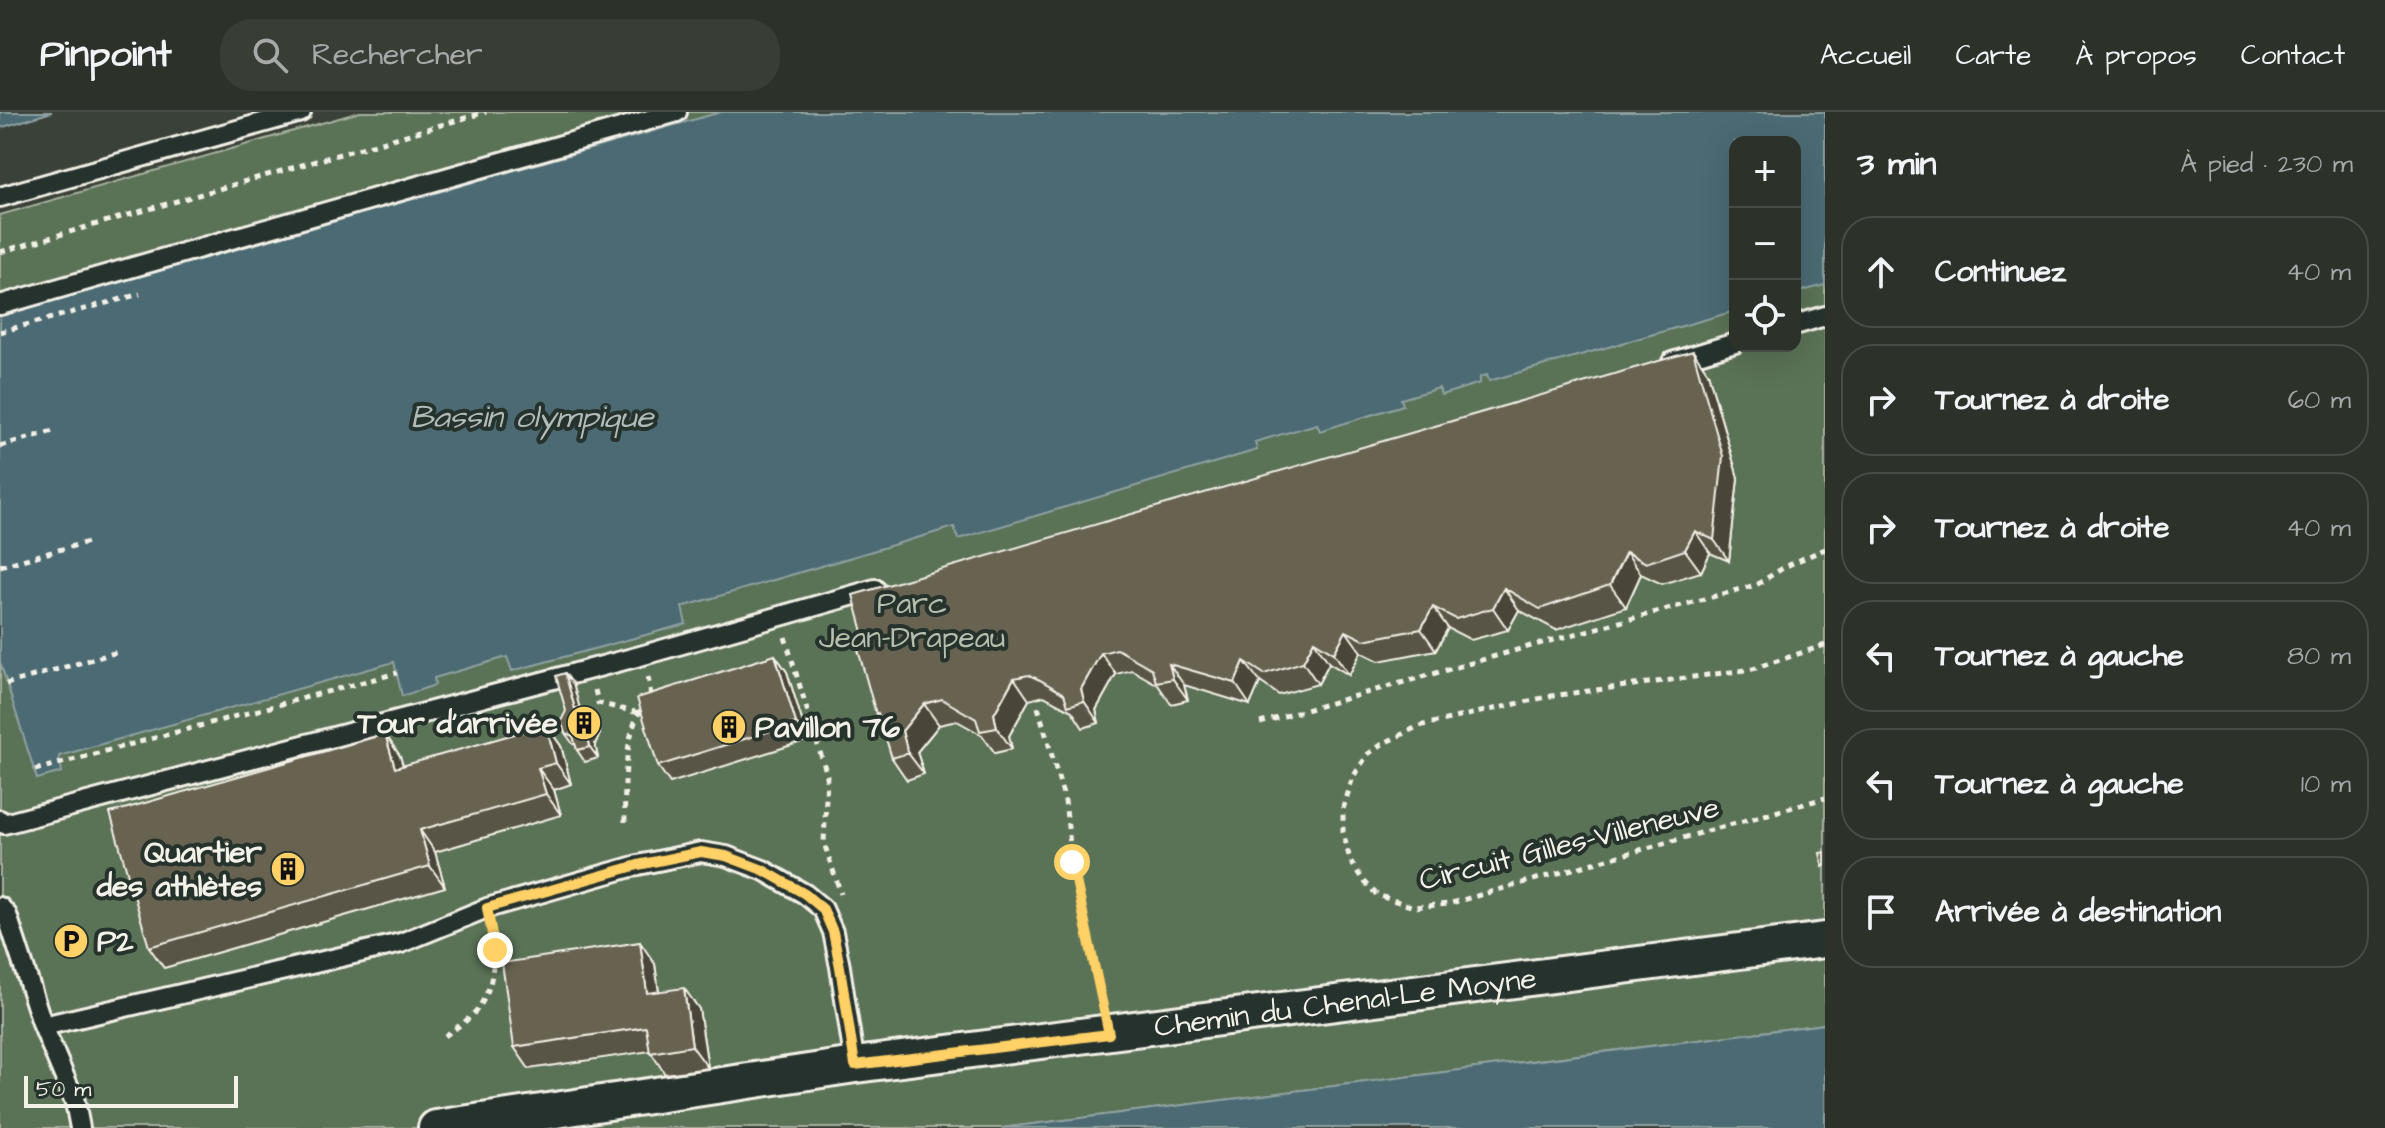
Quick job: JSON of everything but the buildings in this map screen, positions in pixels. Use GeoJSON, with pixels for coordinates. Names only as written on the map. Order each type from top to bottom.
{"type":"FeatureCollection","features":[{"type":"Feature","properties":{"kind":"street","name":"Chemin du Chenal-Le Moyne"},"geometry":{"type":"LineString","coordinates":[[436,1128],[855,1065],[1825,940]]}},
{"type":"Feature","properties":{"kind":"lane"},"geometry":{"type":"LineString","coordinates":[[0,197],[301,112]]}},
{"type":"Feature","properties":{"kind":"lane"},"geometry":{"type":"LineString","coordinates":[[0,305],[677,112]]}},
{"type":"Feature","properties":{"kind":"lane"},"geometry":{"type":"LineString","coordinates":[[1801,323],[1825,316]]}},
{"type":"Feature","properties":{"kind":"lane"},"geometry":{"type":"LineString","coordinates":[[1660,365],[1729,345]]}},
{"type":"Feature","properties":{"kind":"lane"},"geometry":{"type":"LineString","coordinates":[[1,823],[614,663],[887,586]]}},
{"type":"Feature","properties":{"kind":"lane"},"geometry":{"type":"LineString","coordinates":[[43,1026],[401,943],[487,908],[638,865],[701,852],[726,856],[763,870],[805,894],[823,909],[833,932],[855,1065]]}},
{"type":"Feature","properties":{"kind":"lane"},"geometry":{"type":"LineString","coordinates":[[0,907],[7,915],[43,1026],[75,1102],[80,1128]]}},
{"type":"Feature","properties":{"kind":"path"},"geometry":{"type":"LineString","coordinates":[[0,252],[486,112]]}},
{"type":"Feature","properties":{"kind":"path"},"geometry":{"type":"LineString","coordinates":[[0,332],[140,294]]}},
{"type":"Feature","properties":{"kind":"path"},"geometry":{"type":"LineString","coordinates":[[0,446],[57,430]]}},
{"type":"Feature","properties":{"kind":"path"},"geometry":{"type":"LineString","coordinates":[[0,566],[88,542]]}},
{"type":"Feature","properties":{"kind":"path"},"geometry":{"type":"LineString","coordinates":[[1260,723],[1756,585],[1786,566],[1825,549]]}},
{"type":"Feature","properties":{"kind":"path"},"geometry":{"type":"LineString","coordinates":[[779,616],[827,775],[824,843],[844,905],[828,921]]}},
{"type":"Feature","properties":{"kind":"path","name":"Circuit Gilles-Villeneuve"},"geometry":{"type":"LineString","coordinates":[[1825,645],[1753,669],[1551,696],[1419,726],[1368,754],[1353,777],[1343,809],[1343,832],[1350,860],[1369,887],[1377,895],[1414,907],[1448,904],[1825,798]]}},
{"type":"Feature","properties":{"kind":"path"},"geometry":{"type":"LineString","coordinates":[[6,684],[121,651]]}},
{"type":"Feature","properties":{"kind":"path"},"geometry":{"type":"LineString","coordinates":[[35,770],[397,673]]}},
{"type":"Feature","properties":{"kind":"path"},"geometry":{"type":"LineString","coordinates":[[625,822],[627,756],[639,713],[651,695],[649,679]]}},
{"type":"Feature","properties":{"kind":"path"},"geometry":{"type":"LineString","coordinates":[[598,703],[639,713]]}},
{"type":"Feature","properties":{"kind":"path"},"geometry":{"type":"LineString","coordinates":[[1038,707],[1065,801],[1072,862],[1109,1034]]}},
{"type":"Feature","properties":{"kind":"path"},"geometry":{"type":"LineString","coordinates":[[445,1036],[472,1016],[485,996],[495,970],[495,950],[487,908]]}},
{"type":"Feature","properties":{"kind":"green space","name":"Parc Jean-Drapeau"},"geometry":{"type":"Polygon","coordinates":[[[360,112],[1825,112],[1825,1024],[1001,1128],[0,1128],[0,215],[360,112]]]}},
{"type":"Feature","properties":{"kind":"water"},"geometry":{"type":"Polygon","coordinates":[[[0,112],[52,112],[0,128],[0,112]]]}},
{"type":"Feature","properties":{"kind":"water","name":"Bassin olympique"},"geometry":{"type":"Polygon","coordinates":[[[721,112],[1825,112],[1825,285],[1801,291],[1801,136],[1729,136],[1729,313],[1489,381],[1487,375],[1480,377],[1480,383],[1441,395],[1439,388],[1401,399],[1403,405],[1320,431],[1317,424],[1255,442],[1257,450],[958,539],[954,527],[682,607],[686,624],[512,671],[507,657],[434,678],[435,685],[402,696],[394,662],[59,756],[62,772],[37,779],[0,662],[0,316],[721,112]]]}},
{"type":"Feature","properties":{"kind":"water"},"geometry":{"type":"Polygon","coordinates":[[[1825,1024],[1825,1128],[1001,1128],[1825,1024]]]}},
{"type":"Feature","properties":{"kind":"place","name":"Tour d'arrivée"},"geometry":{"type":"Point","coordinates":[584,723]}},
{"type":"Feature","properties":{"kind":"place","name":"Pavillon 76"},"geometry":{"type":"Point","coordinates":[729,727]}},
{"type":"Feature","properties":{"kind":"place","name":"Quartier des athlètes"},"geometry":{"type":"Point","coordinates":[288,869]}},
{"type":"Feature","properties":{"kind":"place","name":"P2"},"geometry":{"type":"Point","coordinates":[71,941]}},
{"type":"Feature","properties":{"kind":"route"},"geometry":{"type":"LineString","coordinates":[[495,950],[487,908],[638,865],[701,852],[726,856],[763,870],[805,894],[823,909],[833,932],[855,1065],[1109,1034],[1072,862]]}}]}
